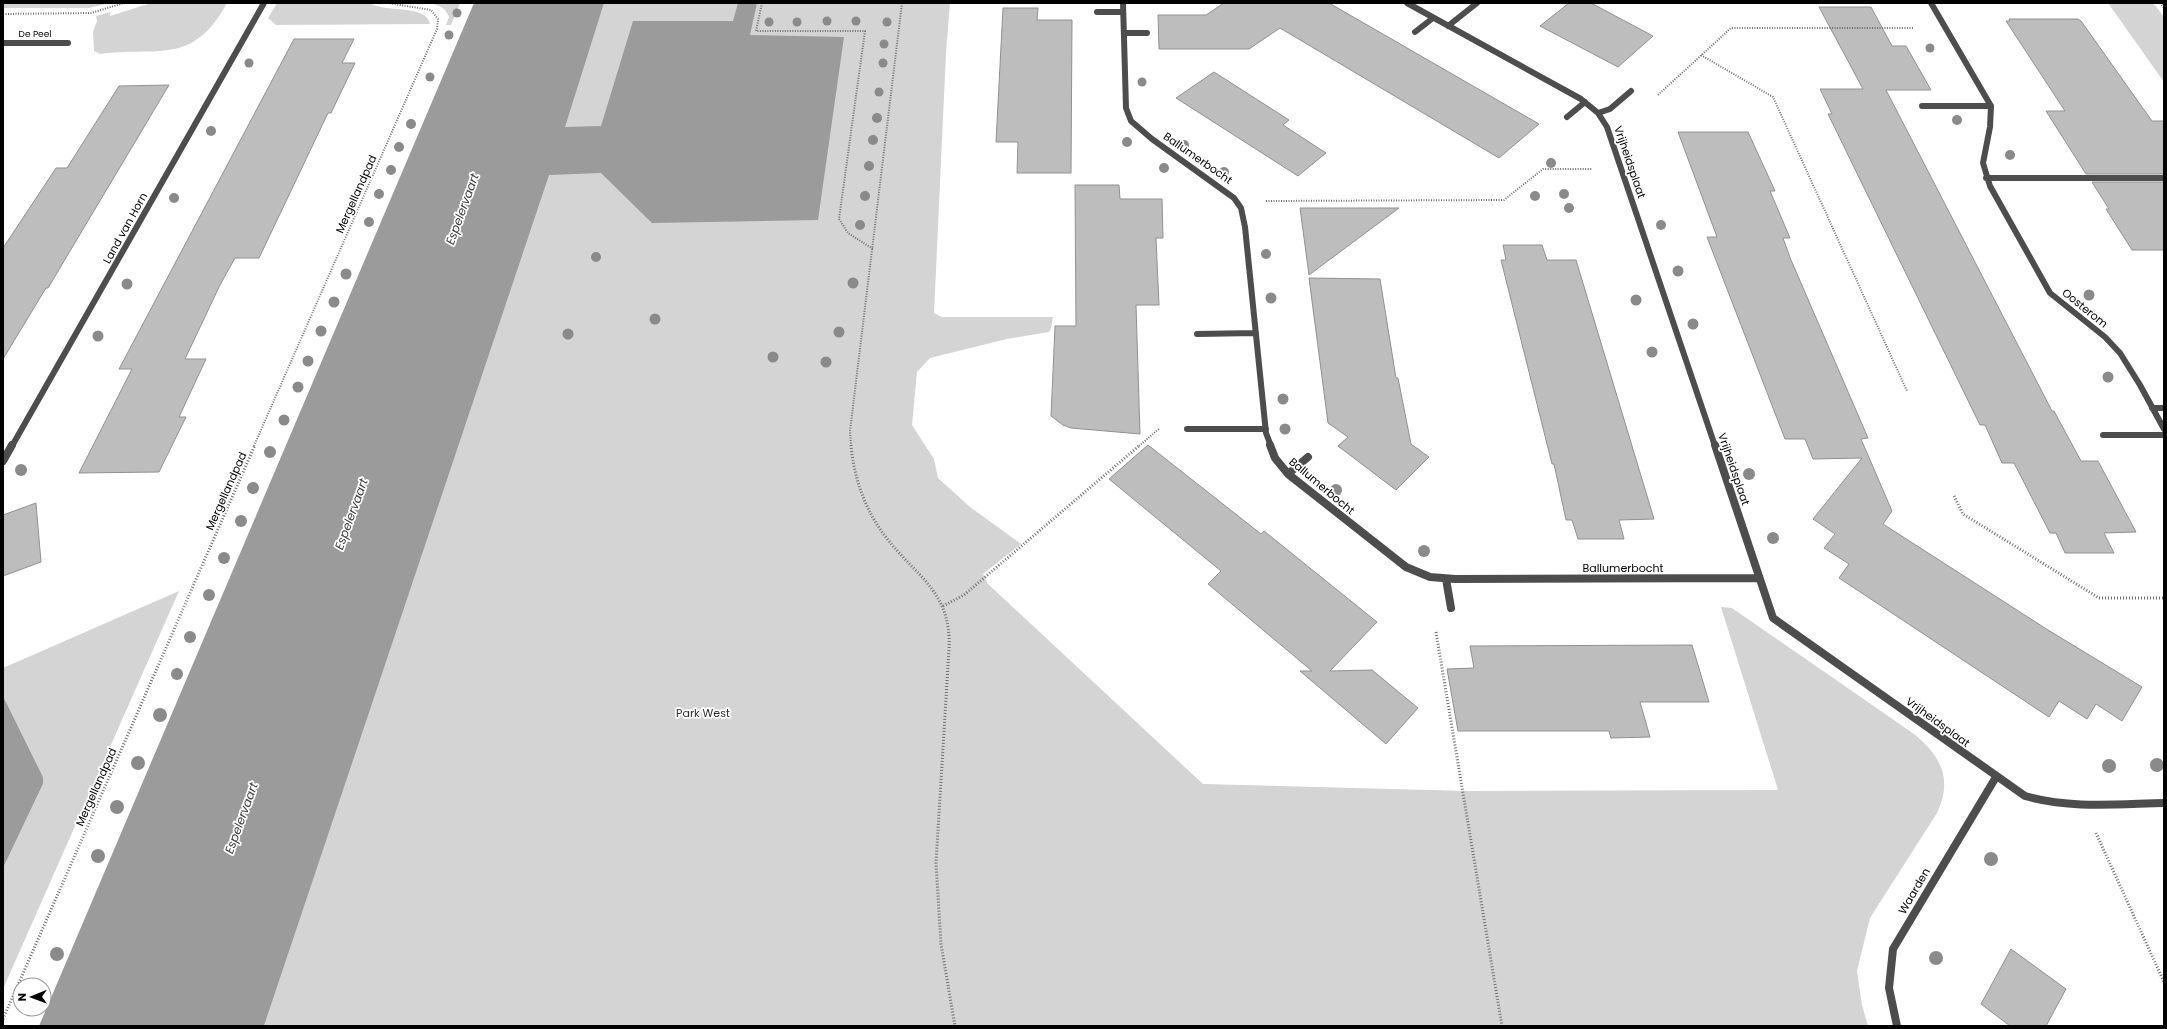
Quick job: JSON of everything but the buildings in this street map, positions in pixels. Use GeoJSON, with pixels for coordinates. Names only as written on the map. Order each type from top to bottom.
{"type":"FeatureCollection","features":[{"type":"Feature","properties":{"kind":"street","name":"Land van Horn"},"geometry":{"type":"LineString","coordinates":[[3,462],[264,3]]}},
{"type":"Feature","properties":{"kind":"street","name":"Ballumerbocht"},"geometry":{"type":"LineString","coordinates":[[1123,3],[1126,108],[1132,121],[1152,139],[1228,192],[1241,208],[1245,227],[1268,441],[1275,458],[1288,474],[1406,567],[1425,575],[1446,579],[1759,578]]}},
{"type":"Feature","properties":{"kind":"street","name":"Vrijheidsplaat"},"geometry":{"type":"LineString","coordinates":[[1407,3],[1585,102],[1598,113],[1607,126],[1773,618],[1996,777],[2025,796],[2050,803],[2164,803]]}},
{"type":"Feature","properties":{"kind":"street"},"geometry":{"type":"LineString","coordinates":[[1448,26],[1477,3]]}},
{"type":"Feature","properties":{"kind":"street","name":"Oosterom"},"geometry":{"type":"LineString","coordinates":[[1931,3],[1991,106],[1992,123],[1982,163],[1986,178],[2050,293],[2105,337],[2117,350],[2164,429]]}},
{"type":"Feature","properties":{"kind":"street"},"geometry":{"type":"LineString","coordinates":[[1098,12],[1123,12]]}},
{"type":"Feature","properties":{"kind":"street"},"geometry":{"type":"LineString","coordinates":[[1414,32],[1433,18]]}},
{"type":"Feature","properties":{"kind":"street"},"geometry":{"type":"LineString","coordinates":[[1124,33],[1147,33]]}},
{"type":"Feature","properties":{"kind":"street","name":"De Peel"},"geometry":{"type":"LineString","coordinates":[[3,43],[68,43]]}},
{"type":"Feature","properties":{"kind":"street"},"geometry":{"type":"LineString","coordinates":[[1598,113],[1610,109],[1631,92]]}},
{"type":"Feature","properties":{"kind":"street"},"geometry":{"type":"LineString","coordinates":[[1567,117],[1585,102]]}},
{"type":"Feature","properties":{"kind":"street"},"geometry":{"type":"LineString","coordinates":[[1922,106],[1991,106]]}},
{"type":"Feature","properties":{"kind":"street"},"geometry":{"type":"LineString","coordinates":[[1986,178],[2164,178]]}},
{"type":"Feature","properties":{"kind":"street"},"geometry":{"type":"LineString","coordinates":[[1197,334],[1256,333]]}},
{"type":"Feature","properties":{"kind":"street"},"geometry":{"type":"LineString","coordinates":[[2152,408],[2164,408]]}},
{"type":"Feature","properties":{"kind":"street"},"geometry":{"type":"LineString","coordinates":[[1188,429],[1266,429]]}},
{"type":"Feature","properties":{"kind":"street"},"geometry":{"type":"LineString","coordinates":[[2103,435],[2164,436]]}},
{"type":"Feature","properties":{"kind":"street"},"geometry":{"type":"LineString","coordinates":[[1288,474],[1308,457]]}},
{"type":"Feature","properties":{"kind":"street"},"geometry":{"type":"LineString","coordinates":[[1446,579],[1451,608]]}},
{"type":"Feature","properties":{"kind":"street","name":"Waarden"},"geometry":{"type":"LineString","coordinates":[[1897,1026],[1888,992],[1889,967],[1893,949],[1996,777]]}},
{"type":"Feature","properties":{"kind":"path"},"geometry":{"type":"LineString","coordinates":[[3,14],[91,13],[124,3]]}},
{"type":"Feature","properties":{"kind":"path","name":"Mergellandpad"},"geometry":{"type":"LineString","coordinates":[[3,1019],[437,29],[439,20],[436,14],[431,10],[388,3]]}},
{"type":"Feature","properties":{"kind":"path"},"geometry":{"type":"LineString","coordinates":[[762,3],[756,31],[865,31],[839,219],[848,233],[873,249]]}},
{"type":"Feature","properties":{"kind":"path"},"geometry":{"type":"LineString","coordinates":[[902,3],[873,249],[852,404],[850,431],[851,458],[863,500],[879,529],[934,590],[943,606],[948,622],[948,684],[935,849],[940,944],[955,1026]]}},
{"type":"Feature","properties":{"kind":"path"},"geometry":{"type":"LineString","coordinates":[[2160,3],[2164,8]]}},
{"type":"Feature","properties":{"kind":"path"},"geometry":{"type":"LineString","coordinates":[[1655,97],[1731,28],[1917,28]]}},
{"type":"Feature","properties":{"kind":"path"},"geometry":{"type":"LineString","coordinates":[[1701,55],[1773,97],[1907,391]]}},
{"type":"Feature","properties":{"kind":"path"},"geometry":{"type":"LineString","coordinates":[[1260,203],[1282,201],[1504,200],[1543,169],[1596,169]]}},
{"type":"Feature","properties":{"kind":"path"},"geometry":{"type":"LineString","coordinates":[[943,606],[964,595],[1162,426]]}},
{"type":"Feature","properties":{"kind":"path"},"geometry":{"type":"LineString","coordinates":[[1954,496],[1963,514],[2099,598],[2164,598]]}},
{"type":"Feature","properties":{"kind":"path"},"geometry":{"type":"LineString","coordinates":[[1435,630],[1502,1026]]}},
{"type":"Feature","properties":{"kind":"path"},"geometry":{"type":"LineString","coordinates":[[2097,836],[2164,982]]}},
{"type":"Feature","properties":{"kind":"green space"},"geometry":{"type":"Polygon","coordinates":[[[3,3],[110,3],[89,8],[3,8],[3,3]]]}},
{"type":"Feature","properties":{"kind":"green space"},"geometry":{"type":"Polygon","coordinates":[[[151,3],[227,3],[214,23],[201,37],[187,45],[172,50],[100,54],[94,51],[93,32],[97,21],[96,16],[110,12],[110,16],[151,3]]]}},
{"type":"Feature","properties":{"kind":"green space"},"geometry":{"type":"Polygon","coordinates":[[[277,3],[370,3],[385,8],[413,11],[427,18],[430,24],[276,25],[268,18],[277,3]]]}},
{"type":"Feature","properties":{"kind":"green space"},"geometry":{"type":"Polygon","coordinates":[[[426,3],[460,3],[451,25],[446,25],[449,17],[445,10],[437,5],[426,3]]]}},
{"type":"Feature","properties":{"kind":"green space","name":"Park West"},"geometry":{"type":"Polygon","coordinates":[[[604,3],[950,3],[946,53],[934,313],[942,317],[1053,317],[1049,332],[1007,339],[930,358],[917,372],[912,425],[934,459],[938,478],[970,507],[1021,544],[983,574],[988,584],[1203,784],[1468,791],[1778,790],[1721,607],[1732,608],[1914,734],[1931,751],[1942,769],[1944,789],[1942,801],[1937,813],[1870,918],[1857,971],[1862,1005],[1868,1026],[264,1026],[604,3]]]}},
{"type":"Feature","properties":{"kind":"green space"},"geometry":{"type":"Polygon","coordinates":[[[2108,3],[2150,3],[2155,5],[2164,17],[2164,82],[2108,3]]]}},
{"type":"Feature","properties":{"kind":"green space"},"geometry":{"type":"Polygon","coordinates":[[[179,591],[3,989],[3,868],[43,784],[43,777],[3,696],[3,668],[179,591]]]}},
{"type":"Feature","properties":{"kind":"water","name":"Espelervaart"},"geometry":{"type":"Polygon","coordinates":[[[474,3],[604,3],[565,127],[601,126],[633,21],[733,21],[738,3],[757,3],[750,35],[844,37],[818,220],[652,223],[601,173],[549,175],[264,1026],[39,1026],[43,1017],[52,1017],[52,995],[474,3]]]}},
{"type":"Feature","properties":{"kind":"water"},"geometry":{"type":"Polygon","coordinates":[[[3,696],[43,777],[43,784],[3,868],[3,696]]]}}]}
